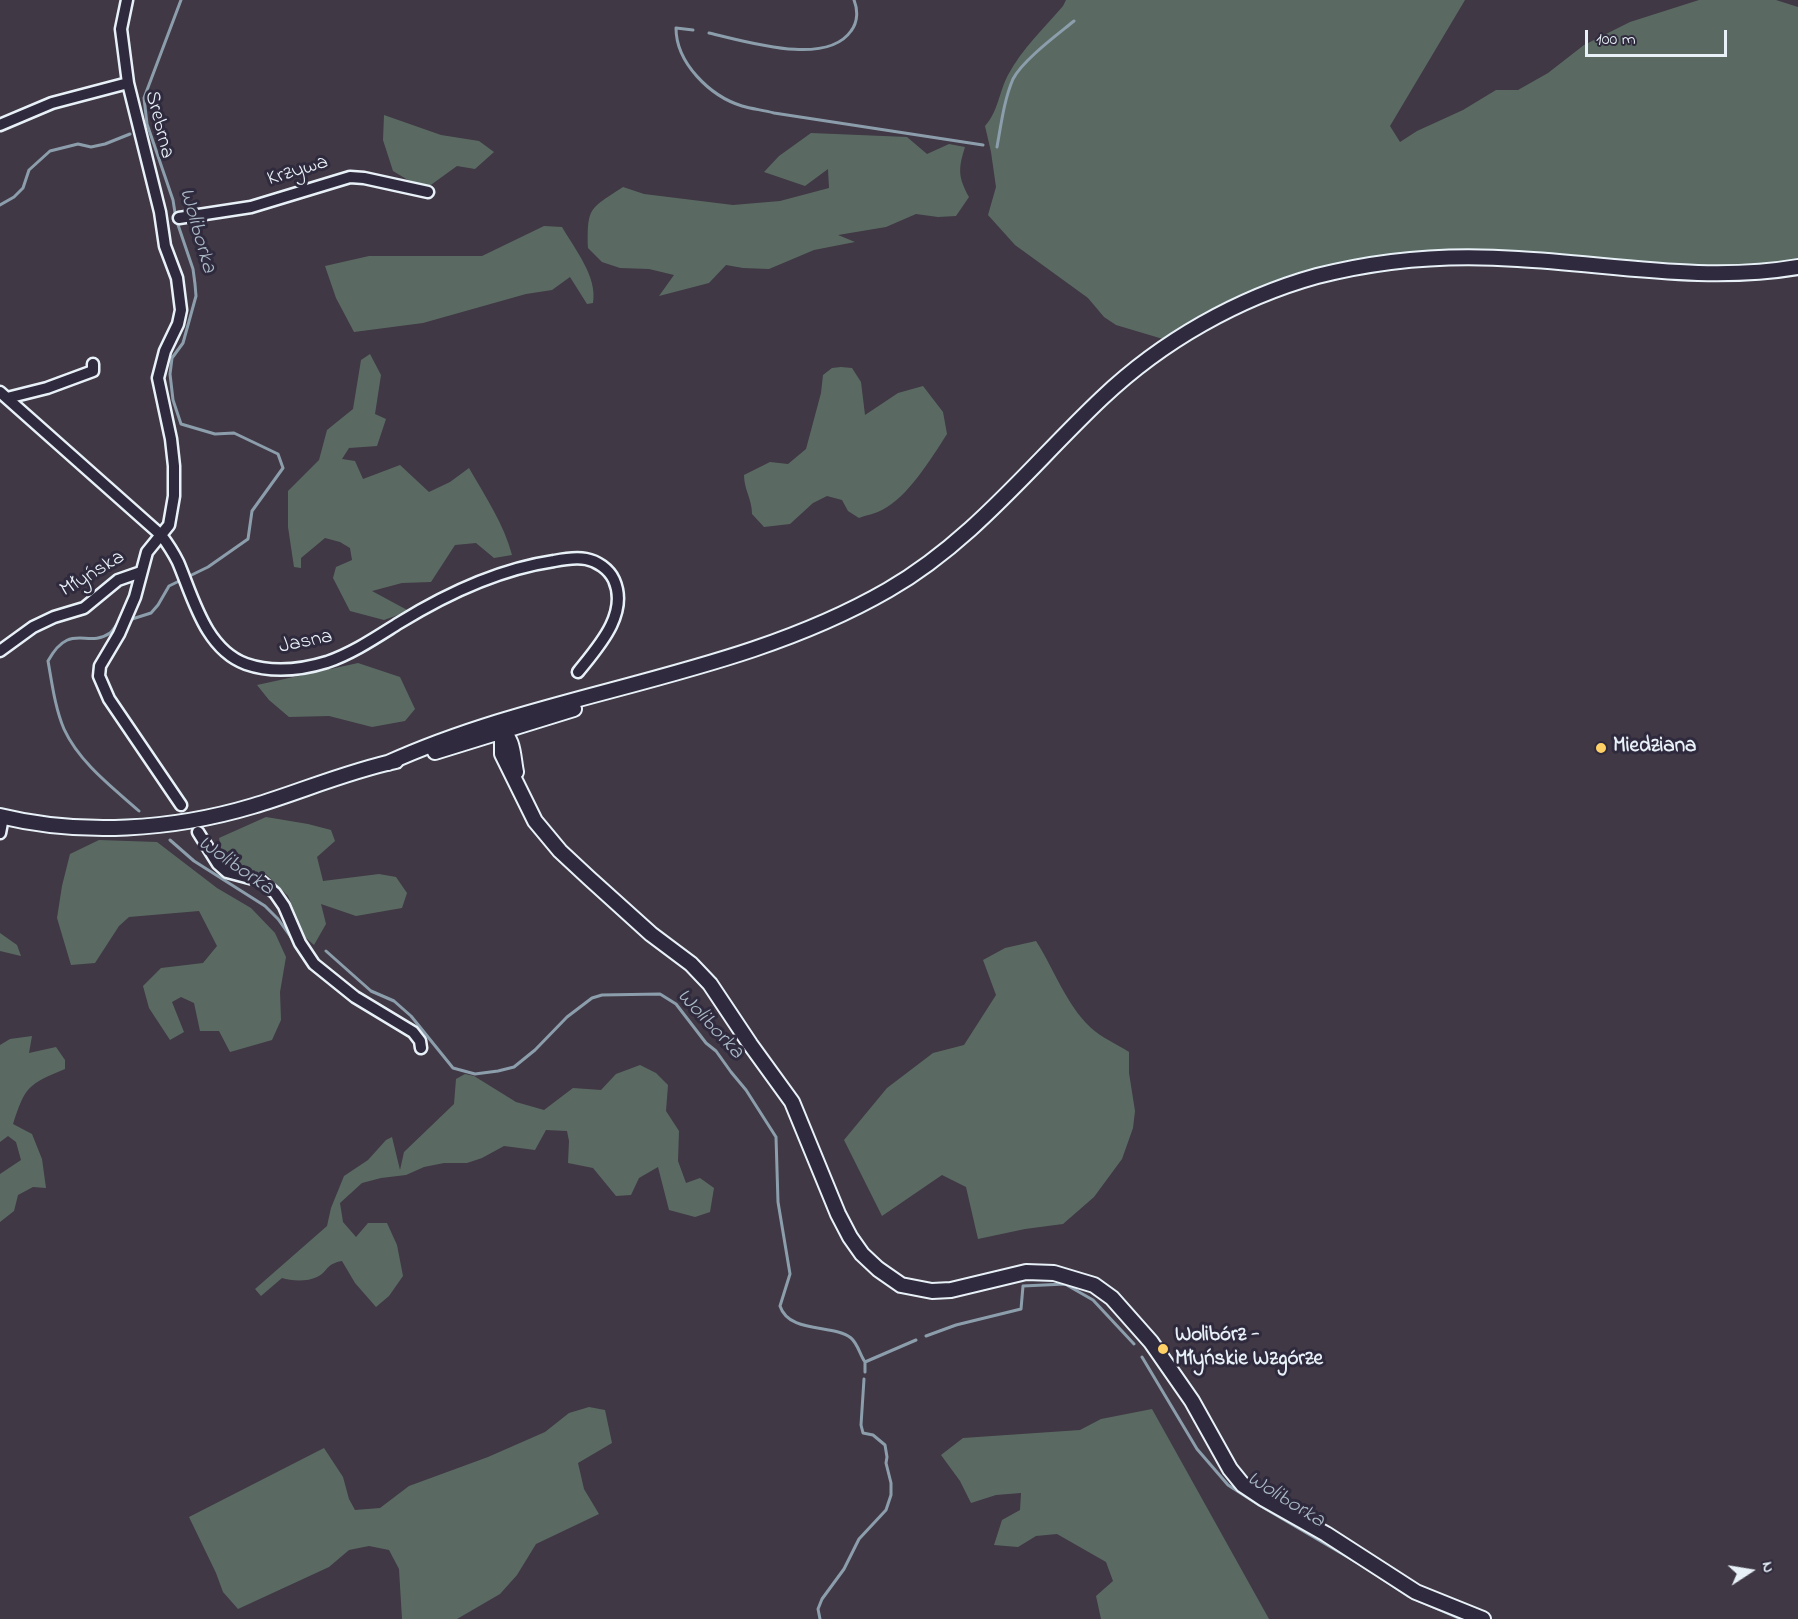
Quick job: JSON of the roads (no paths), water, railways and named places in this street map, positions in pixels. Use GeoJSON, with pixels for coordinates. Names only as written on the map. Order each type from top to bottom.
{"type":"FeatureCollection","features":[{"type":"Feature","properties":{"kind":"main road"},"geometry":{"type":"LineString","coordinates":[[388,763],[418,749],[485,727],[516,722],[597,702],[650,679],[745,651],[802,631],[862,604],[919,571],[978,522],[1102,398],[1140,366],[1202,324],[1271,291],[1343,270],[1435,258],[1518,259],[1709,274],[1759,272],[1798,267]]}},
{"type":"Feature","properties":{"kind":"main road"},"geometry":{"type":"LineString","coordinates":[[2,817],[60,826],[125,828],[177,823],[252,806],[388,763],[468,742],[503,731],[516,722]]}},
{"type":"Feature","properties":{"kind":"main road"},"geometry":{"type":"LineString","coordinates":[[516,722],[511,744],[520,792]]}},
{"type":"Feature","properties":{"kind":"main road"},"geometry":{"type":"LineString","coordinates":[[485,727],[503,731],[511,744]]}},
{"type":"Feature","properties":{"kind":"main road"},"geometry":{"type":"LineString","coordinates":[[503,731],[501,741],[504,760],[535,821],[560,851],[620,907],[691,964],[710,984],[792,1102],[838,1214],[862,1254],[878,1269],[901,1285],[932,1291],[951,1290],[1026,1272],[1061,1275],[1094,1285],[1112,1298],[1151,1342],[1192,1401],[1230,1469],[1243,1485],[1326,1533],[1416,1592],[1483,1619]]}},
{"type":"Feature","properties":{"kind":"main road"},"geometry":{"type":"LineString","coordinates":[[468,742],[487,746],[504,760]]}},
{"type":"Feature","properties":{"kind":"street","name":"Srebrna"},"geometry":{"type":"LineString","coordinates":[[127,0],[121,29],[128,83],[160,212],[163,240],[177,278],[180,294],[181,310],[178,324],[165,351],[158,378],[171,439],[174,466],[171,518],[169,525],[161,535]]}},
{"type":"Feature","properties":{"kind":"street"},"geometry":{"type":"LineString","coordinates":[[0,125],[52,103],[128,83]]}},
{"type":"Feature","properties":{"kind":"street","name":"Krzywa"},"geometry":{"type":"LineString","coordinates":[[179,218],[250,207],[350,177],[428,192]]}},
{"type":"Feature","properties":{"kind":"street"},"geometry":{"type":"LineString","coordinates":[[3,395],[47,388],[93,371],[93,364]]}},
{"type":"Feature","properties":{"kind":"street","name":"Jasna"},"geometry":{"type":"LineString","coordinates":[[3,395],[161,535],[173,553],[198,615],[207,629],[228,654],[245,664],[280,670],[326,662],[343,656],[435,602],[484,580],[536,564],[565,559],[587,559],[603,566],[612,574],[618,589],[618,602],[610,629],[602,643],[578,672]]}},
{"type":"Feature","properties":{"kind":"street","name":"Młyńska"},"geometry":{"type":"LineString","coordinates":[[0,651],[33,627],[84,608],[118,580],[141,572],[147,552],[161,535]]}},
{"type":"Feature","properties":{"kind":"street"},"geometry":{"type":"LineString","coordinates":[[141,572],[139,585],[128,614],[100,666],[100,682],[109,699],[181,805]]}},
{"type":"Feature","properties":{"kind":"street"},"geometry":{"type":"LineString","coordinates":[[0,833],[2,817]]}},
{"type":"Feature","properties":{"kind":"street"},"geometry":{"type":"LineString","coordinates":[[198,832],[218,864],[227,872],[261,881],[275,893],[284,906],[300,943],[314,964],[355,997],[413,1032],[420,1041],[421,1048]]}},
{"type":"Feature","properties":{"kind":"waterway","name":"Woliborka"},"geometry":{"type":"LineString","coordinates":[[129,620],[151,613],[169,586],[208,567],[248,539],[252,511],[283,468],[278,454],[234,433],[215,434],[181,424],[173,400],[170,374],[172,358],[183,343],[196,296],[195,284],[193,269],[176,219],[173,200],[147,124],[144,98],[181,0]]}},
{"type":"Feature","properties":{"kind":"waterway"},"geometry":{"type":"LineString","coordinates":[[709,33],[784,48],[805,50],[823,48],[839,42],[851,31],[857,16],[854,0]]}},
{"type":"Feature","properties":{"kind":"waterway"},"geometry":{"type":"LineString","coordinates":[[997,147],[1005,104],[1013,79],[1032,56],[1074,21]]}},
{"type":"Feature","properties":{"kind":"waterway"},"geometry":{"type":"LineString","coordinates":[[693,30],[676,28],[682,54],[688,65],[718,95],[742,106],[983,145]]}},
{"type":"Feature","properties":{"kind":"waterway"},"geometry":{"type":"LineString","coordinates":[[0,205],[14,197],[23,188],[29,170],[50,151],[78,144],[91,147],[130,134]]}},
{"type":"Feature","properties":{"kind":"waterway","name":"Woliborka"},"geometry":{"type":"LineString","coordinates":[[119,622],[111,632],[102,637],[71,639],[64,642],[48,661],[58,713],[70,741],[87,763],[139,811]]}},
{"type":"Feature","properties":{"kind":"waterway","name":"Woliborka"},"geometry":{"type":"LineString","coordinates":[[170,840],[194,861],[265,906],[293,940]]}},
{"type":"Feature","properties":{"kind":"waterway","name":"Woliborka"},"geometry":{"type":"LineString","coordinates":[[326,951],[371,991],[394,1001],[411,1016],[453,1068],[475,1074],[514,1067],[535,1050],[567,1017],[592,998],[602,995],[660,994],[676,1004],[746,1090],[776,1137],[778,1202],[790,1274],[780,1306],[792,1321],[834,1331],[851,1338],[865,1362]]}},
{"type":"Feature","properties":{"kind":"waterway","name":"Woliborka"},"geometry":{"type":"LineString","coordinates":[[926,1336],[956,1325],[1021,1309],[1023,1286],[1065,1284],[1093,1300],[1134,1344]]}},
{"type":"Feature","properties":{"kind":"waterway","name":"Woliborka"},"geometry":{"type":"LineString","coordinates":[[865,1362],[916,1340]]}},
{"type":"Feature","properties":{"kind":"waterway","name":"Woliborka"},"geometry":{"type":"LineString","coordinates":[[1142,1357],[1197,1449],[1228,1485],[1363,1566],[1408,1596],[1461,1619]]}},
{"type":"Feature","properties":{"kind":"waterway"},"geometry":{"type":"LineString","coordinates":[[865,1362],[865,1372]]}},
{"type":"Feature","properties":{"kind":"waterway"},"geometry":{"type":"LineString","coordinates":[[820,1619],[818,1609],[822,1599],[844,1569],[859,1539],[886,1510],[891,1495],[885,1445],[873,1435],[863,1433],[861,1425],[864,1379]]}},
{"type":"Feature","properties":{"kind":"place","name":"Miedziana"},"geometry":{"type":"Point","coordinates":[1601,748]}},
{"type":"Feature","properties":{"kind":"place","name":"Wolibórz - Młyńskie Wzgórze"},"geometry":{"type":"Point","coordinates":[1163,1349]}}]}
